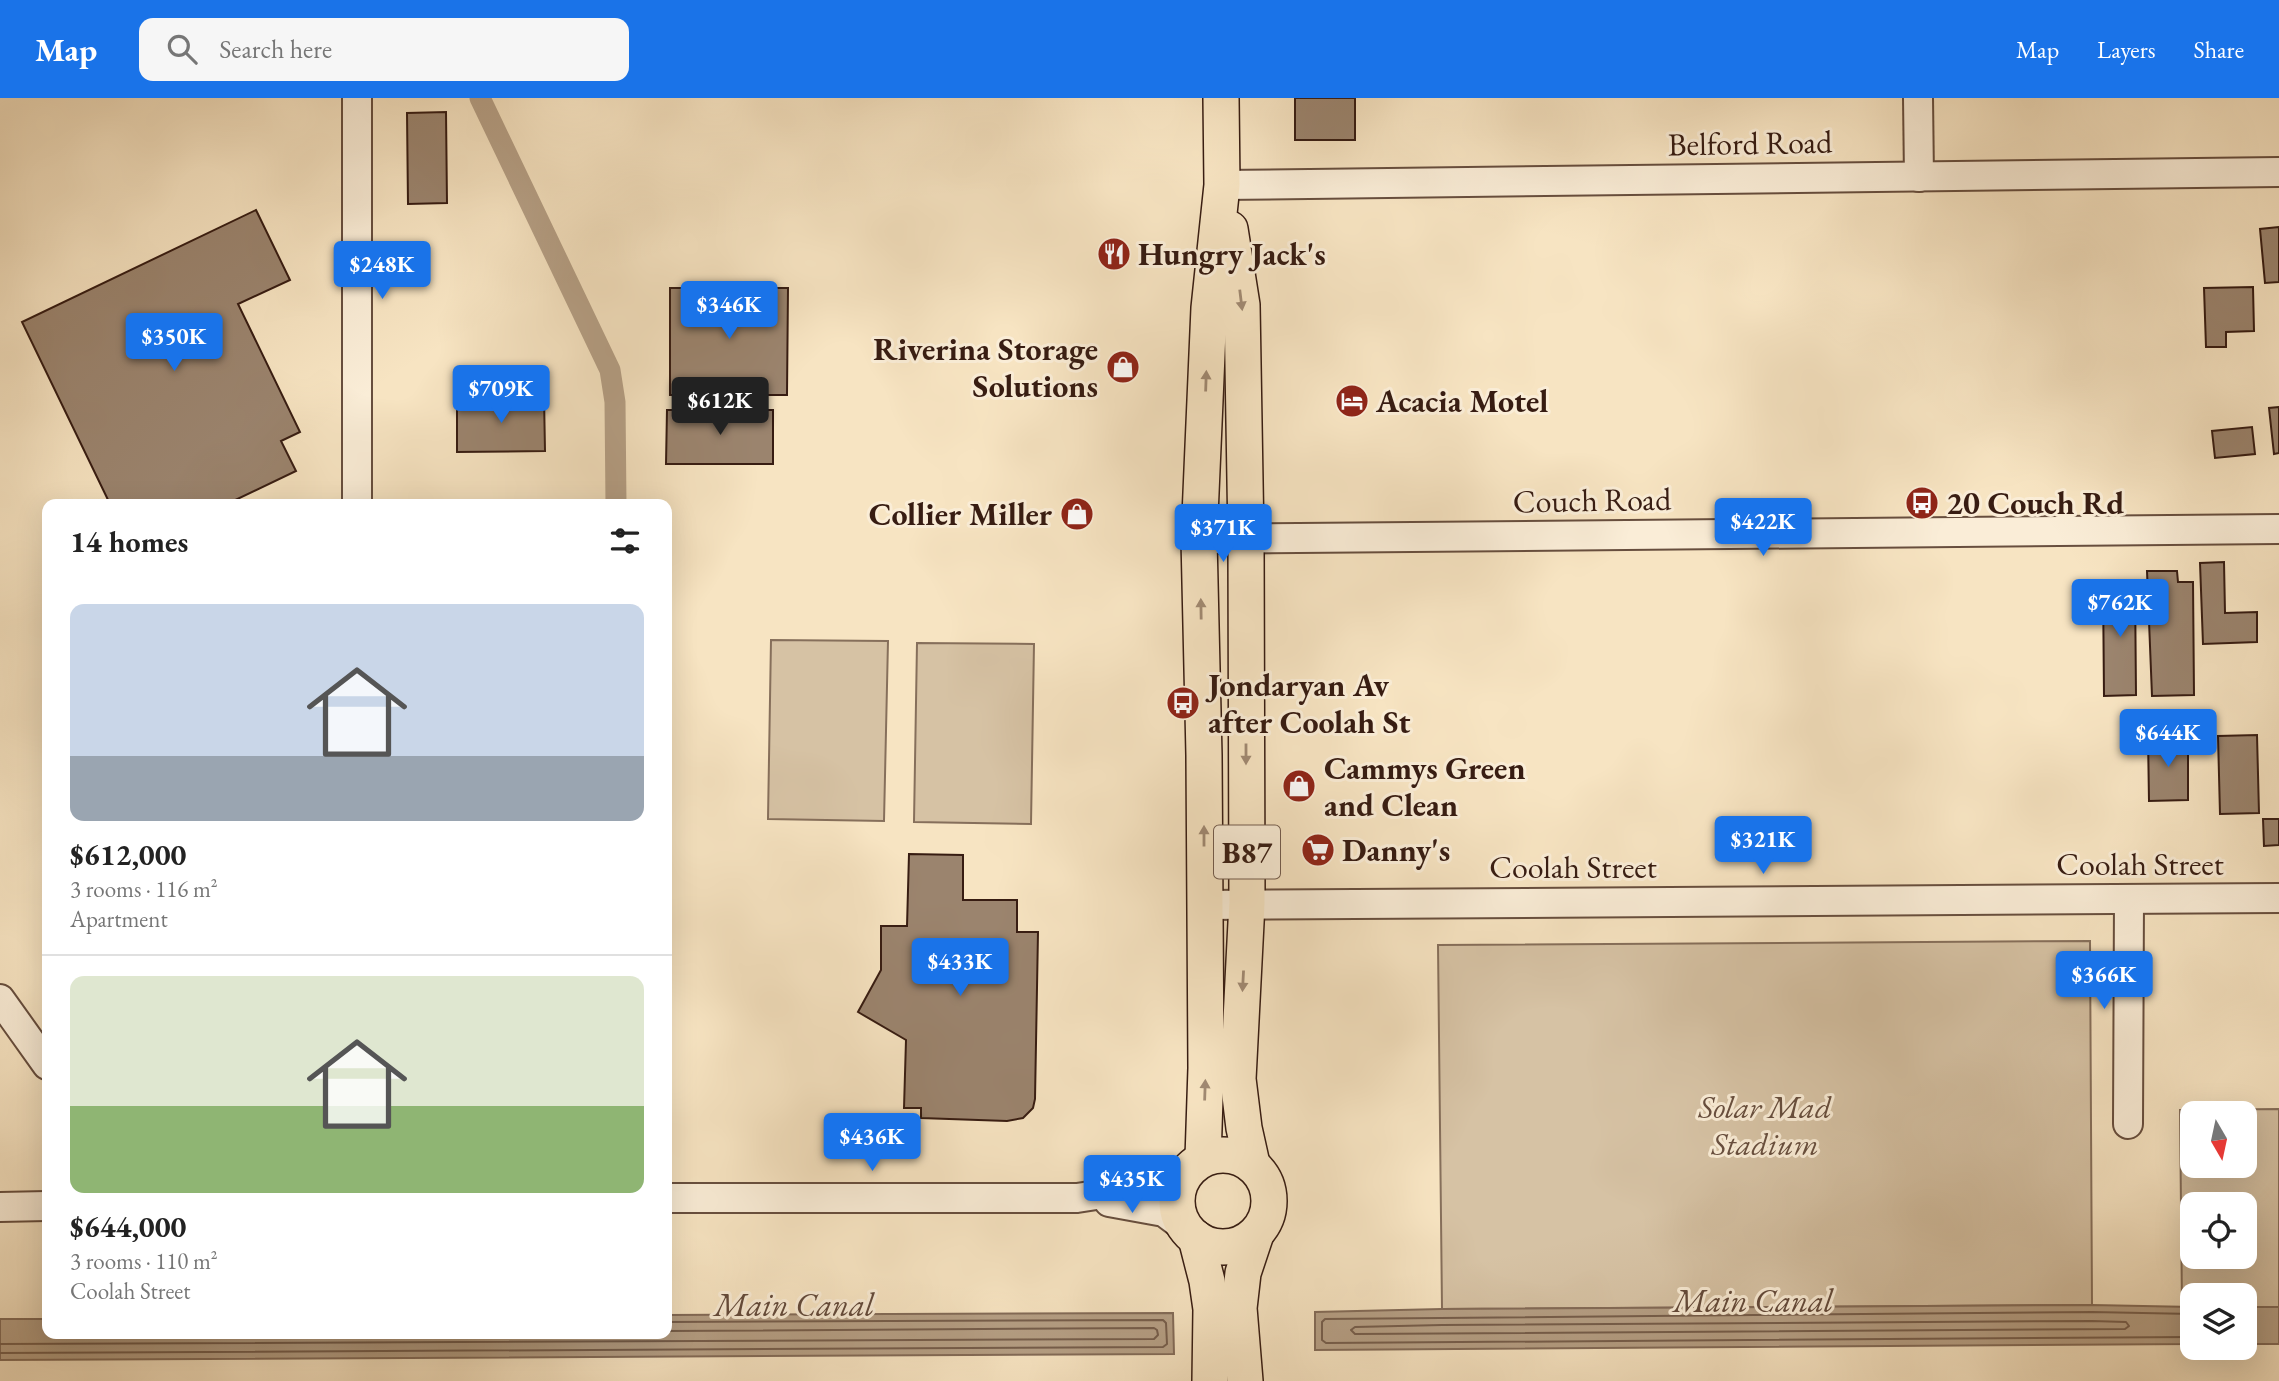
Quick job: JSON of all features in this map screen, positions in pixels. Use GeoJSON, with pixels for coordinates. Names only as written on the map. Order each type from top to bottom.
{"type":"FeatureCollection","features":[{"type":"Feature","properties":{"kind":"main road","name":"B87"},"geometry":{"type":"LineString","coordinates":[[1221,98],[1222,184],[1209,309],[1199,539],[1204,755],[1206,1068],[1192,1170],[1177,1205],[1190,1232],[1207,1281],[1225,1308]]}},
{"type":"Feature","properties":{"kind":"main road","name":"B87"},"geometry":{"type":"LineString","coordinates":[[1222,184],[1242,304],[1247,903],[1238,1079],[1252,1164],[1263,1176],[1269,1198],[1265,1221],[1256,1234],[1243,1273],[1225,1308],[1227,1370]]}},
{"type":"Feature","properties":{"kind":"main road"},"geometry":{"type":"LineString","coordinates":[[1192,1170],[1229,1154],[1252,1164]]}},
{"type":"Feature","properties":{"kind":"main road"},"geometry":{"type":"LineString","coordinates":[[1190,1232],[1207,1244],[1220,1247],[1245,1242],[1256,1234]]}},
{"type":"Feature","properties":{"kind":"street"},"geometry":{"type":"LineString","coordinates":[[357,98],[357,499]]}},
{"type":"Feature","properties":{"kind":"street"},"geometry":{"type":"LineString","coordinates":[[1918,98],[1919,177]]}},
{"type":"Feature","properties":{"kind":"street","name":"Belford Road"},"geometry":{"type":"LineString","coordinates":[[1222,184],[2279,172]]}},
{"type":"Feature","properties":{"kind":"street","name":"Couch Road"},"geometry":{"type":"LineString","coordinates":[[1199,539],[2279,529]]}},
{"type":"Feature","properties":{"kind":"street","name":"Coolah Street"},"geometry":{"type":"LineString","coordinates":[[1204,905],[2279,898]]}},
{"type":"Feature","properties":{"kind":"street"},"geometry":{"type":"LineString","coordinates":[[2128,1124],[2129,899]]}},
{"type":"Feature","properties":{"kind":"street"},"geometry":{"type":"LineString","coordinates":[[0,999],[42,1058]]}},
{"type":"Feature","properties":{"kind":"street"},"geometry":{"type":"LineString","coordinates":[[1077,1198],[1192,1170]]}},
{"type":"Feature","properties":{"kind":"street"},"geometry":{"type":"LineString","coordinates":[[672,1198],[1077,1198],[1164,1212],[1190,1232]]}},
{"type":"Feature","properties":{"kind":"street"},"geometry":{"type":"LineString","coordinates":[[0,1207],[42,1206]]}},
{"type":"Feature","properties":{"kind":"green space"},"geometry":{"type":"Polygon","coordinates":[[[771,640],[888,641],[884,821],[768,819],[771,640]]]}},
{"type":"Feature","properties":{"kind":"green space"},"geometry":{"type":"Polygon","coordinates":[[[917,643],[1034,644],[1031,824],[914,822],[917,643]]]}},
{"type":"Feature","properties":{"kind":"green space","name":"Solar Mad Stadium"},"geometry":{"type":"Polygon","coordinates":[[[2090,941],[2092,1305],[1442,1309],[1438,945],[2090,941]]]}},
{"type":"Feature","properties":{"kind":"green space"},"geometry":{"type":"Polygon","coordinates":[[[2258,1109],[2279,1109],[2279,1307],[2257,1307],[2257,1283],[2182,1283],[2182,1269],[2257,1269],[2257,1192],[2181,1192],[2181,1178],[2258,1178],[2258,1109]]]}},
{"type":"Feature","properties":{"kind":"water","name":"Main Canal"},"geometry":{"type":"Polygon","coordinates":[[[2180,1307],[2180,1344],[1315,1350],[1315,1312],[1442,1309],[2180,1307]]]}},
{"type":"Feature","properties":{"kind":"water"},"geometry":{"type":"Polygon","coordinates":[[[2257,1307],[2279,1307],[2279,1344],[2257,1344],[2257,1307]]]}},
{"type":"Feature","properties":{"kind":"water"},"geometry":{"type":"Polygon","coordinates":[[[1173,1313],[1174,1354],[0,1360],[0,1319],[42,1319],[42,1339],[672,1339],[672,1315],[1173,1313]]]}},
{"type":"Feature","properties":{"kind":"building"},"geometry":{"type":"Polygon","coordinates":[[[1295,98],[1355,98],[1355,140],[1295,140],[1295,98]]]}},
{"type":"Feature","properties":{"kind":"building"},"geometry":{"type":"Polygon","coordinates":[[[446,112],[447,203],[408,204],[407,113],[446,112]]]}},
{"type":"Feature","properties":{"kind":"building"},"geometry":{"type":"Polygon","coordinates":[[[256,210],[290,280],[238,304],[300,432],[281,441],[296,471],[237,499],[108,499],[22,322],[256,210]]]}},
{"type":"Feature","properties":{"kind":"building"},"geometry":{"type":"Polygon","coordinates":[[[2279,227],[2279,282],[2265,283],[2260,229],[2279,227]]]}},
{"type":"Feature","properties":{"kind":"building"},"geometry":{"type":"Polygon","coordinates":[[[2253,287],[2254,331],[2226,332],[2226,347],[2206,347],[2204,288],[2253,287]]]}},
{"type":"Feature","properties":{"kind":"building"},"geometry":{"type":"Polygon","coordinates":[[[670,288],[788,288],[787,395],[670,395],[670,288]]]}},
{"type":"Feature","properties":{"kind":"building"},"geometry":{"type":"Polygon","coordinates":[[[544,397],[545,451],[457,452],[457,398],[544,397]]]}},
{"type":"Feature","properties":{"kind":"building"},"geometry":{"type":"Polygon","coordinates":[[[2279,407],[2279,453],[2274,454],[2269,408],[2279,407]]]}},
{"type":"Feature","properties":{"kind":"building"},"geometry":{"type":"Polygon","coordinates":[[[667,410],[773,410],[773,464],[666,464],[667,410]]]}},
{"type":"Feature","properties":{"kind":"building"},"geometry":{"type":"Polygon","coordinates":[[[2252,427],[2255,454],[2215,458],[2212,431],[2252,427]]]}},
{"type":"Feature","properties":{"kind":"building"},"geometry":{"type":"Polygon","coordinates":[[[2224,562],[2225,613],[2257,612],[2257,642],[2203,644],[2200,563],[2224,562]]]}},
{"type":"Feature","properties":{"kind":"building"},"geometry":{"type":"Polygon","coordinates":[[[2147,571],[2177,571],[2178,582],[2193,582],[2194,695],[2152,696],[2147,571]]]}},
{"type":"Feature","properties":{"kind":"building"},"geometry":{"type":"Polygon","coordinates":[[[2135,582],[2136,695],[2104,696],[2103,583],[2135,582]]]}},
{"type":"Feature","properties":{"kind":"building"},"geometry":{"type":"Polygon","coordinates":[[[2257,735],[2259,813],[2220,814],[2218,736],[2257,735]]]}},
{"type":"Feature","properties":{"kind":"building"},"geometry":{"type":"Polygon","coordinates":[[[2148,737],[2188,737],[2188,800],[2149,801],[2148,737]]]}},
{"type":"Feature","properties":{"kind":"building"},"geometry":{"type":"Polygon","coordinates":[[[2263,819],[2279,819],[2279,845],[2264,846],[2263,819]]]}},
{"type":"Feature","properties":{"kind":"building"},"geometry":{"type":"Polygon","coordinates":[[[909,854],[963,855],[963,900],[1017,900],[1017,932],[1038,932],[1035,1099],[1033,1108],[1023,1118],[1007,1121],[921,1118],[921,1108],[904,1108],[906,1040],[858,1012],[881,970],[881,926],[907,926],[909,854]]]}},
{"type":"Feature","properties":{"kind":"waterway"},"geometry":{"type":"LineString","coordinates":[[480,98],[610,370],[615,402],[616,499]]}},
{"type":"Feature","properties":{"kind":"place","name":"Hungry Jack's"},"geometry":{"type":"Point","coordinates":[1114,254]}},
{"type":"Feature","properties":{"kind":"place","name":"Riverina Storage Solutions"},"geometry":{"type":"Point","coordinates":[1123,367]}},
{"type":"Feature","properties":{"kind":"place","name":"Acacia Motel"},"geometry":{"type":"Point","coordinates":[1352,401]}},
{"type":"Feature","properties":{"kind":"place","name":"20 Couch Rd"},"geometry":{"type":"Point","coordinates":[1922,503]}},
{"type":"Feature","properties":{"kind":"place","name":"Collier Miller"},"geometry":{"type":"Point","coordinates":[1077,514]}},
{"type":"Feature","properties":{"kind":"place","name":"Jondaryan Av after Coolah St"},"geometry":{"type":"Point","coordinates":[1183,703]}},
{"type":"Feature","properties":{"kind":"place","name":"Cammys Green and Clean"},"geometry":{"type":"Point","coordinates":[1299,786]}},
{"type":"Feature","properties":{"kind":"place","name":"Danny's"},"geometry":{"type":"Point","coordinates":[1318,850]}}]}
